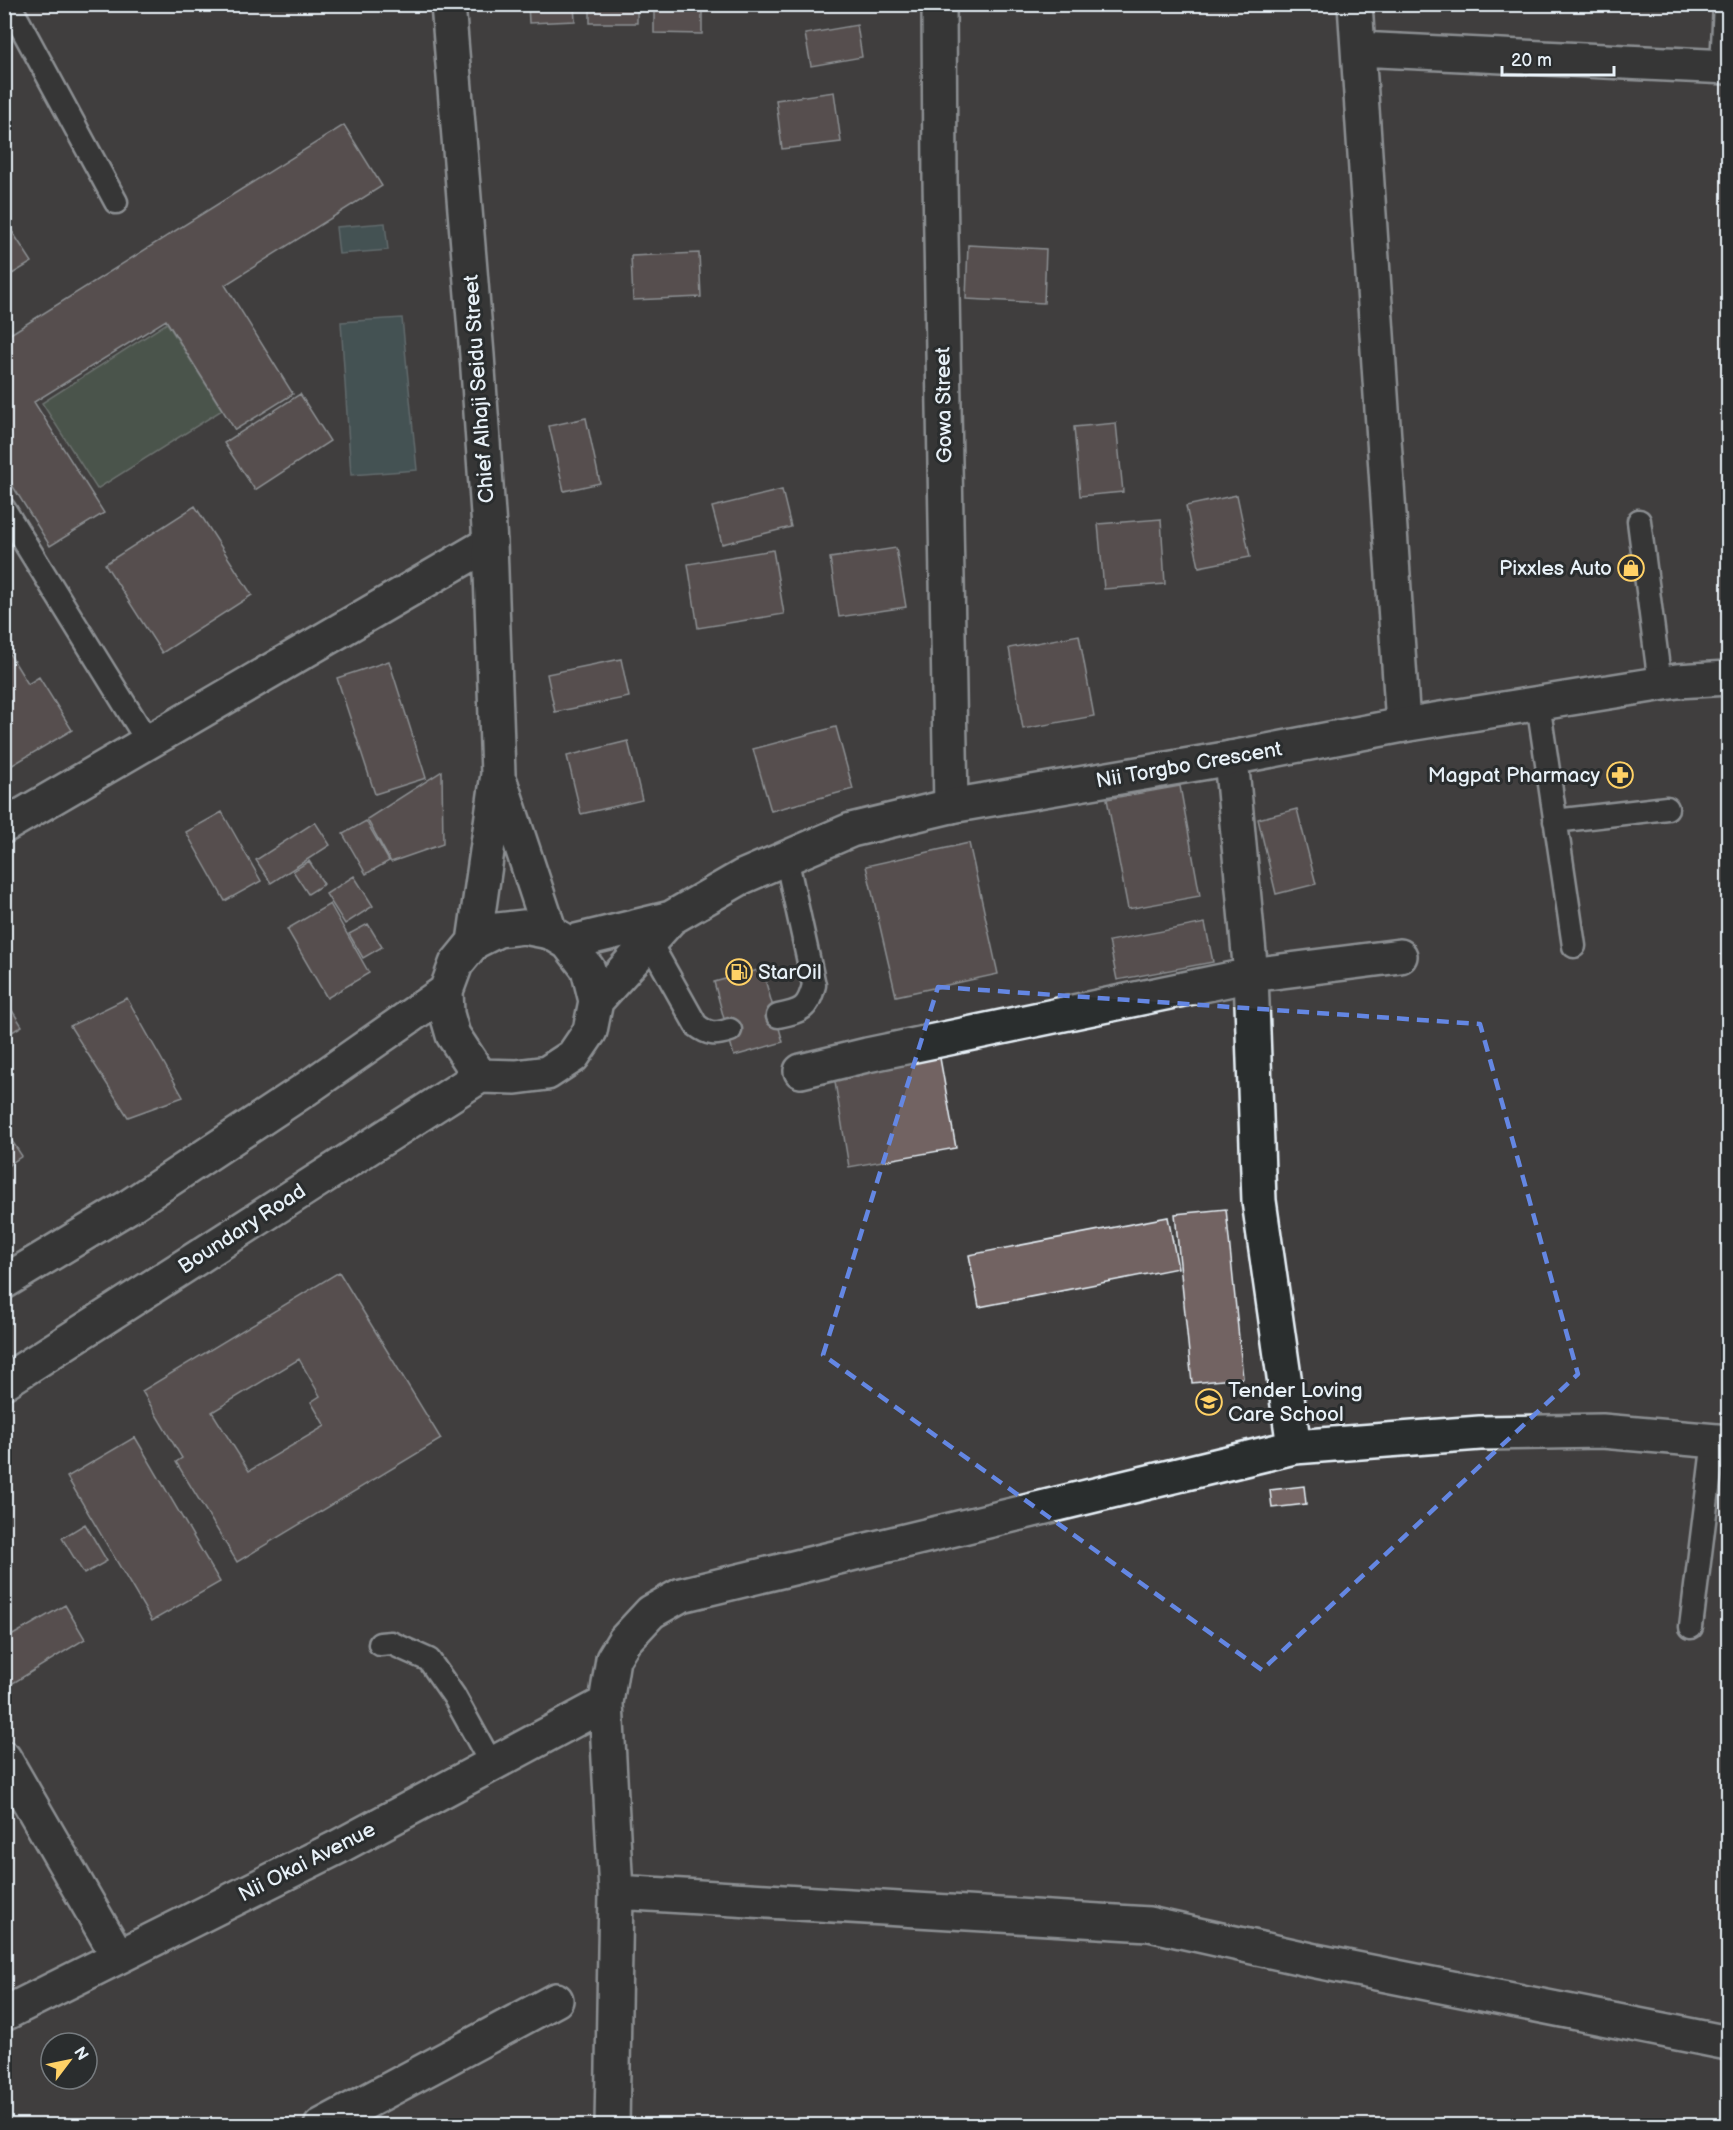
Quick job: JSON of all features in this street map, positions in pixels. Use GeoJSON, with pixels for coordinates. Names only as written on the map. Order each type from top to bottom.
{"type":"FeatureCollection","features":[{"type":"Feature","properties":{"kind":"street","name":"Chief Alhaji Seidu Street"},"geometry":{"type":"LineString","coordinates":[[448,4],[474,310],[490,543],[498,774],[474,942]]}},
{"type":"Feature","properties":{"kind":"street","name":"Gowa Street"},"geometry":{"type":"LineString","coordinates":[[939,4],[951,806]]}},
{"type":"Feature","properties":{"kind":"street"},"geometry":{"type":"LineString","coordinates":[[1355,4],[1403,725]]}},
{"type":"Feature","properties":{"kind":"street"},"geometry":{"type":"LineString","coordinates":[[1358,49],[1725,66]]}},
{"type":"Feature","properties":{"kind":"street"},"geometry":{"type":"LineString","coordinates":[[4,826],[490,543]]}},
{"type":"Feature","properties":{"kind":"street","name":"Nii Torgbo Crescent"},"geometry":{"type":"LineString","coordinates":[[660,930],[742,877],[786,857],[851,830],[951,806],[1231,758],[1403,725],[1660,684],[1728,678]]}},
{"type":"Feature","properties":{"kind":"street"},"geometry":{"type":"LineString","coordinates":[[1231,758],[1251,975],[1259,1201],[1294,1447]]}},
{"type":"Feature","properties":{"kind":"street","name":"Chief Alhaji Seidu Street"},"geometry":{"type":"LineString","coordinates":[[498,774],[525,861],[559,938]]}},
{"type":"Feature","properties":{"kind":"street"},"geometry":{"type":"LineString","coordinates":[[559,938],[588,969],[596,1001],[590,1031],[573,1056],[547,1073],[516,1077],[480,1076],[453,1035],[447,1014],[446,991],[456,964],[474,942],[498,930],[524,927],[559,938],[660,930]]}},
{"type":"Feature","properties":{"kind":"street"},"geometry":{"type":"LineString","coordinates":[[596,1001],[660,930]]}},
{"type":"Feature","properties":{"kind":"street"},"geometry":{"type":"LineString","coordinates":[[801,1071],[867,1055],[1251,975],[1400,956]]}},
{"type":"Feature","properties":{"kind":"street"},"geometry":{"type":"LineString","coordinates":[[4,1282],[128,1207],[306,1089],[446,991]]}},
{"type":"Feature","properties":{"kind":"street","name":"Boundary Road"},"geometry":{"type":"LineString","coordinates":[[4,1382],[480,1076]]}},
{"type":"Feature","properties":{"kind":"street"},"geometry":{"type":"LineString","coordinates":[[612,2126],[616,1892],[606,1703],[613,1659],[624,1641],[651,1612],[681,1595],[1294,1447],[1480,1433],[1602,1431],[1721,1441]]}},
{"type":"Feature","properties":{"kind":"street","name":"Nii Okai Avenue"},"geometry":{"type":"LineString","coordinates":[[4,2014],[338,1847],[606,1703]]}},
{"type":"Feature","properties":{"kind":"street"},"geometry":{"type":"LineString","coordinates":[[4,1758],[118,1956]]}},
{"type":"Feature","properties":{"kind":"street"},"geometry":{"type":"LineString","coordinates":[[616,1892],[1149,1924],[1328,1964],[1728,2043]]}},
{"type":"Feature","properties":{"kind":"street"},"geometry":{"type":"LineString","coordinates":[[321,2126],[556,2000]]}},
{"type":"Feature","properties":{"kind":"lane"},"geometry":{"type":"LineString","coordinates":[[9,4],[116,202]]}},
{"type":"Feature","properties":{"kind":"lane"},"geometry":{"type":"LineString","coordinates":[[1725,4],[1725,66]]}},
{"type":"Feature","properties":{"kind":"lane"},"geometry":{"type":"LineString","coordinates":[[4,509],[148,742]]}},
{"type":"Feature","properties":{"kind":"lane"},"geometry":{"type":"LineString","coordinates":[[1639,521],[1660,684]]}},
{"type":"Feature","properties":{"kind":"lane"},"geometry":{"type":"LineString","coordinates":[[1538,703],[1574,946]]}},
{"type":"Feature","properties":{"kind":"lane"},"geometry":{"type":"LineString","coordinates":[[1555,821],[1667,808]]}},
{"type":"Feature","properties":{"kind":"lane"},"geometry":{"type":"LineString","coordinates":[[778,1016],[796,1012],[810,1002],[814,985],[786,857]]}},
{"type":"Feature","properties":{"kind":"lane"},"geometry":{"type":"LineString","coordinates":[[660,930],[696,1025],[705,1033],[716,1035],[730,1030]]}},
{"type":"Feature","properties":{"kind":"lane"},"geometry":{"type":"LineString","coordinates":[[1691,1627],[1721,1441]]}},
{"type":"Feature","properties":{"kind":"lane"},"geometry":{"type":"LineString","coordinates":[[380,1644],[391,1643],[429,1660],[454,1696],[492,1765]]}},
{"type":"Feature","properties":{"kind":"highlighted area"},"geometry":{"type":"Polygon","coordinates":[[[938,987],[1480,1024],[1578,1374],[1262,1670],[823,1355],[938,987]]]}},
{"type":"Feature","properties":{"kind":"green space"},"geometry":{"type":"Polygon","coordinates":[[[167,323],[222,410],[97,489],[42,403],[167,323]]]}},
{"type":"Feature","properties":{"kind":"water"},"geometry":{"type":"Polygon","coordinates":[[[385,223],[388,250],[339,254],[336,227],[385,223]]]}},
{"type":"Feature","properties":{"kind":"water"},"geometry":{"type":"Polygon","coordinates":[[[402,318],[417,470],[351,475],[341,322],[402,318]]]}},
{"type":"Feature","properties":{"kind":"building"},"geometry":{"type":"Polygon","coordinates":[[[528,4],[574,4],[575,21],[529,23],[528,4]]]}},
{"type":"Feature","properties":{"kind":"building"},"geometry":{"type":"Polygon","coordinates":[[[590,4],[637,4],[637,23],[590,23],[590,4]]]}},
{"type":"Feature","properties":{"kind":"building"},"geometry":{"type":"Polygon","coordinates":[[[654,4],[702,4],[702,34],[654,33],[654,4]]]}},
{"type":"Feature","properties":{"kind":"building"},"geometry":{"type":"Polygon","coordinates":[[[857,25],[862,57],[811,66],[805,34],[857,25]]]}},
{"type":"Feature","properties":{"kind":"building"},"geometry":{"type":"Polygon","coordinates":[[[834,92],[841,142],[782,149],[776,100],[834,92]]]}},
{"type":"Feature","properties":{"kind":"building"},"geometry":{"type":"Polygon","coordinates":[[[344,125],[382,186],[225,285],[293,394],[235,430],[166,320],[34,402],[104,513],[50,546],[4,472],[4,338],[344,125]]]}},
{"type":"Feature","properties":{"kind":"building"},"geometry":{"type":"Polygon","coordinates":[[[4,219],[32,262],[4,279],[4,219]]]}},
{"type":"Feature","properties":{"kind":"building"},"geometry":{"type":"Polygon","coordinates":[[[968,245],[1046,249],[1044,303],[966,299],[968,245]]]}},
{"type":"Feature","properties":{"kind":"building"},"geometry":{"type":"Polygon","coordinates":[[[699,253],[701,297],[633,300],[631,256],[699,253]]]}},
{"type":"Feature","properties":{"kind":"building"},"geometry":{"type":"Polygon","coordinates":[[[300,394],[330,441],[255,490],[224,443],[300,394]]]}},
{"type":"Feature","properties":{"kind":"building"},"geometry":{"type":"Polygon","coordinates":[[[586,418],[600,483],[564,491],[549,426],[586,418]]]}},
{"type":"Feature","properties":{"kind":"building"},"geometry":{"type":"Polygon","coordinates":[[[1116,423],[1123,492],[1080,496],[1074,427],[1116,423]]]}},
{"type":"Feature","properties":{"kind":"building"},"geometry":{"type":"Polygon","coordinates":[[[782,490],[791,527],[722,544],[712,507],[782,490]]]}},
{"type":"Feature","properties":{"kind":"building"},"geometry":{"type":"Polygon","coordinates":[[[1237,495],[1250,557],[1199,567],[1186,506],[1237,495]]]}},
{"type":"Feature","properties":{"kind":"building"},"geometry":{"type":"Polygon","coordinates":[[[195,506],[252,595],[162,653],[105,564],[195,506]]]}},
{"type":"Feature","properties":{"kind":"building"},"geometry":{"type":"Polygon","coordinates":[[[1161,519],[1165,584],[1104,589],[1098,524],[1161,519]]]}},
{"type":"Feature","properties":{"kind":"building"},"geometry":{"type":"Polygon","coordinates":[[[896,548],[906,607],[839,617],[830,558],[896,548]]]}},
{"type":"Feature","properties":{"kind":"building"},"geometry":{"type":"Polygon","coordinates":[[[773,550],[784,614],[698,628],[688,564],[773,550]]]}},
{"type":"Feature","properties":{"kind":"building"},"geometry":{"type":"Polygon","coordinates":[[[1079,635],[1094,716],[1023,729],[1009,648],[1079,635]]]}},
{"type":"Feature","properties":{"kind":"building"},"geometry":{"type":"Polygon","coordinates":[[[4,645],[28,684],[39,677],[72,730],[4,770],[4,645]]]}},
{"type":"Feature","properties":{"kind":"building"},"geometry":{"type":"Polygon","coordinates":[[[621,659],[629,697],[555,712],[547,674],[621,659]]]}},
{"type":"Feature","properties":{"kind":"building"},"geometry":{"type":"Polygon","coordinates":[[[389,661],[426,778],[375,794],[337,678],[389,661]]]}},
{"type":"Feature","properties":{"kind":"building"},"geometry":{"type":"Polygon","coordinates":[[[836,727],[853,789],[771,811],[753,749],[836,727]]]}},
{"type":"Feature","properties":{"kind":"building"},"geometry":{"type":"Polygon","coordinates":[[[628,741],[642,800],[581,814],[567,756],[628,741]]]}},
{"type":"Feature","properties":{"kind":"building"},"geometry":{"type":"Polygon","coordinates":[[[442,771],[443,844],[391,862],[367,819],[442,771]]]}},
{"type":"Feature","properties":{"kind":"building"},"geometry":{"type":"Polygon","coordinates":[[[1180,786],[1200,896],[1128,909],[1107,799],[1180,786]]]}},
{"type":"Feature","properties":{"kind":"building"},"geometry":{"type":"Polygon","coordinates":[[[1297,809],[1316,884],[1276,894],[1258,819],[1297,809]]]}},
{"type":"Feature","properties":{"kind":"building"},"geometry":{"type":"Polygon","coordinates":[[[222,812],[261,881],[225,901],[186,832],[222,812]]]}},
{"type":"Feature","properties":{"kind":"building"},"geometry":{"type":"Polygon","coordinates":[[[366,821],[389,861],[366,874],[343,834],[366,821]]]}},
{"type":"Feature","properties":{"kind":"building"},"geometry":{"type":"Polygon","coordinates":[[[315,822],[330,845],[271,883],[256,860],[315,822]]]}},
{"type":"Feature","properties":{"kind":"building"},"geometry":{"type":"Polygon","coordinates":[[[969,843],[998,974],[896,996],[866,866],[969,843]]]}},
{"type":"Feature","properties":{"kind":"building"},"geometry":{"type":"Polygon","coordinates":[[[309,861],[324,884],[308,894],[293,871],[309,861]]]}},
{"type":"Feature","properties":{"kind":"building"},"geometry":{"type":"Polygon","coordinates":[[[354,876],[373,906],[345,924],[326,894],[354,876]]]}},
{"type":"Feature","properties":{"kind":"building"},"geometry":{"type":"Polygon","coordinates":[[[330,904],[369,973],[327,998],[287,929],[330,904]]]}},
{"type":"Feature","properties":{"kind":"building"},"geometry":{"type":"Polygon","coordinates":[[[1205,923],[1213,962],[1117,980],[1109,941],[1205,923]]]}},
{"type":"Feature","properties":{"kind":"building"},"geometry":{"type":"Polygon","coordinates":[[[368,924],[382,947],[363,958],[349,934],[368,924]]]}},
{"type":"Feature","properties":{"kind":"building"},"geometry":{"type":"Polygon","coordinates":[[[762,969],[783,1042],[734,1056],[714,982],[762,969]]]}},
{"type":"Feature","properties":{"kind":"building"},"geometry":{"type":"Polygon","coordinates":[[[4,998],[22,1026],[4,1037],[4,998]]]}},
{"type":"Feature","properties":{"kind":"building"},"geometry":{"type":"Polygon","coordinates":[[[127,998],[183,1097],[128,1117],[70,1026],[127,998]]]}},
{"type":"Feature","properties":{"kind":"building"},"geometry":{"type":"Polygon","coordinates":[[[940,1058],[956,1148],[849,1167],[834,1076],[940,1058]]]}},
{"type":"Feature","properties":{"kind":"building"},"geometry":{"type":"Polygon","coordinates":[[[4,1129],[22,1156],[4,1168],[4,1129]]]}},
{"type":"Feature","properties":{"kind":"building"},"geometry":{"type":"Polygon","coordinates":[[[1226,1209],[1243,1378],[1192,1383],[1175,1214],[1226,1209]]]}},
{"type":"Feature","properties":{"kind":"building"},"geometry":{"type":"Polygon","coordinates":[[[1168,1217],[1178,1268],[979,1307],[969,1255],[1168,1217]]]}},
{"type":"Feature","properties":{"kind":"building"},"geometry":{"type":"Polygon","coordinates":[[[339,1272],[441,1439],[237,1562],[176,1462],[182,1458],[142,1391],[339,1272]],[[299,1359],[212,1412],[249,1471],[325,1426],[311,1402],[320,1396],[299,1359]]]}},
{"type":"Feature","properties":{"kind":"building"},"geometry":{"type":"Polygon","coordinates":[[[135,1437],[220,1582],[152,1621],[67,1477],[135,1437]]]}},
{"type":"Feature","properties":{"kind":"building"},"geometry":{"type":"Polygon","coordinates":[[[1304,1486],[1306,1504],[1272,1508],[1270,1490],[1304,1486]]]}},
{"type":"Feature","properties":{"kind":"building"},"geometry":{"type":"Polygon","coordinates":[[[85,1524],[107,1561],[84,1574],[62,1538],[85,1524]]]}},
{"type":"Feature","properties":{"kind":"building"},"geometry":{"type":"Polygon","coordinates":[[[65,1605],[85,1639],[5,1688],[4,1640],[65,1605]]]}},
{"type":"Feature","properties":{"kind":"place","name":"Pixxles Auto"},"geometry":{"type":"Point","coordinates":[1631,568]}},
{"type":"Feature","properties":{"kind":"place","name":"Magpat Pharmacy"},"geometry":{"type":"Point","coordinates":[1620,775]}},
{"type":"Feature","properties":{"kind":"place","name":"StarOil"},"geometry":{"type":"Point","coordinates":[739,972]}},
{"type":"Feature","properties":{"kind":"place","name":"Tender Loving Care School"},"geometry":{"type":"Point","coordinates":[1209,1402]}}]}
